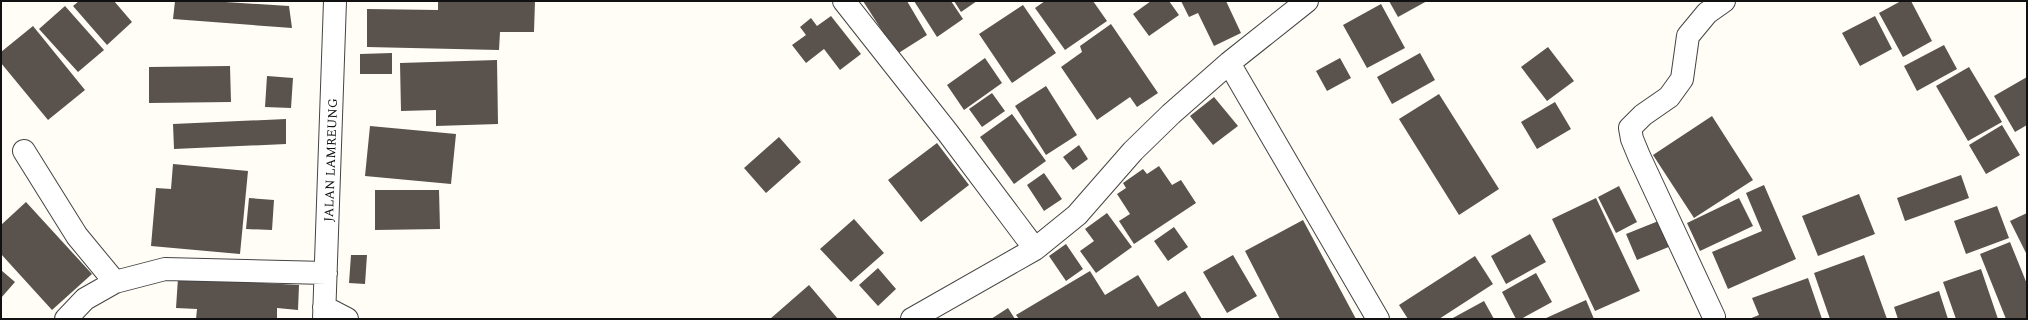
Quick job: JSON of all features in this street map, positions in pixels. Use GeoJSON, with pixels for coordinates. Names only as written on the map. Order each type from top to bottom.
{"type":"FeatureCollection","features":[{"type":"Feature","properties":{"kind":"street","name":"JALAN LAMREUNG"},"geometry":{"type":"LineString","coordinates":[[324,313],[335,1]]}},
{"type":"Feature","properties":{"kind":"street"},"geometry":{"type":"LineString","coordinates":[[844,1],[948,133],[1035,249]]}},
{"type":"Feature","properties":{"kind":"street"},"geometry":{"type":"LineString","coordinates":[[912,319],[1035,249],[1077,215],[1134,151],[1171,114],[1229,63],[1306,1]]}},
{"type":"Feature","properties":{"kind":"street"},"geometry":{"type":"LineString","coordinates":[[1712,318],[1639,156],[1632,139],[1630,128],[1643,115],[1669,97],[1682,78],[1688,36],[1707,13],[1724,1]]}},
{"type":"Feature","properties":{"kind":"street"},"geometry":{"type":"LineString","coordinates":[[1229,63],[1378,319]]}},
{"type":"Feature","properties":{"kind":"street"},"geometry":{"type":"LineString","coordinates":[[24,151],[77,236],[115,282]]}},
{"type":"Feature","properties":{"kind":"street"},"geometry":{"type":"LineString","coordinates":[[66,319],[85,299],[115,282],[165,269],[326,273]]}},
{"type":"Feature","properties":{"kind":"street"},"geometry":{"type":"LineString","coordinates":[[324,313],[347,319]]}},
{"type":"Feature","properties":{"kind":"building"},"geometry":{"type":"Polygon","coordinates":[[[79,1],[114,1],[132,22],[107,45],[73,6],[79,1]]]}},
{"type":"Feature","properties":{"kind":"building"},"geometry":{"type":"Polygon","coordinates":[[[175,1],[210,1],[289,6],[292,28],[173,19],[175,1]]]}},
{"type":"Feature","properties":{"kind":"building"},"geometry":{"type":"Polygon","coordinates":[[[438,1],[535,1],[534,32],[500,32],[499,50],[367,47],[367,9],[438,10],[438,1]]]}},
{"type":"Feature","properties":{"kind":"building"},"geometry":{"type":"Polygon","coordinates":[[[863,1],[907,1],[927,35],[897,54],[863,1]]]}},
{"type":"Feature","properties":{"kind":"building"},"geometry":{"type":"Polygon","coordinates":[[[914,1],[951,1],[963,19],[937,37],[914,1]]]}},
{"type":"Feature","properties":{"kind":"building"},"geometry":{"type":"Polygon","coordinates":[[[954,1],[977,1],[961,12],[954,1]]]}},
{"type":"Feature","properties":{"kind":"building"},"geometry":{"type":"Polygon","coordinates":[[[1045,1],[1093,1],[1107,21],[1065,50],[1035,8],[1045,1]]]}},
{"type":"Feature","properties":{"kind":"building"},"geometry":{"type":"Polygon","coordinates":[[[1151,1],[1169,1],[1179,15],[1149,36],[1133,14],[1151,1]]]}},
{"type":"Feature","properties":{"kind":"building"},"geometry":{"type":"Polygon","coordinates":[[[1181,1],[1226,1],[1241,33],[1214,46],[1198,13],[1189,17],[1181,1]]]}},
{"type":"Feature","properties":{"kind":"building"},"geometry":{"type":"Polygon","coordinates":[[[1389,1],[1427,1],[1398,17],[1389,1]]]}},
{"type":"Feature","properties":{"kind":"building"},"geometry":{"type":"Polygon","coordinates":[[[1901,1],[1911,1],[1932,41],[1903,57],[1879,13],[1901,1]]]}},
{"type":"Feature","properties":{"kind":"building"},"geometry":{"type":"Polygon","coordinates":[[[1381,4],[1405,48],[1367,68],[1343,25],[1381,4]]]}},
{"type":"Feature","properties":{"kind":"building"},"geometry":{"type":"Polygon","coordinates":[[[1023,5],[1056,53],[1012,83],[979,34],[1023,5]]]}},
{"type":"Feature","properties":{"kind":"building"},"geometry":{"type":"Polygon","coordinates":[[[65,6],[104,50],[78,72],[39,29],[65,6]]]}},
{"type":"Feature","properties":{"kind":"building"},"geometry":{"type":"Polygon","coordinates":[[[831,16],[861,54],[840,70],[824,49],[806,63],[792,45],[806,35],[800,27],[811,18],[817,26],[831,16]]]}},
{"type":"Feature","properties":{"kind":"building"},"geometry":{"type":"Polygon","coordinates":[[[1875,16],[1892,49],[1860,66],[1842,33],[1875,16]]]}},
{"type":"Feature","properties":{"kind":"building"},"geometry":{"type":"Polygon","coordinates":[[[1111,24],[1158,93],[1137,107],[1130,97],[1097,120],[1061,67],[1082,52],[1080,46],[1111,24]]]}},
{"type":"Feature","properties":{"kind":"building"},"geometry":{"type":"Polygon","coordinates":[[[33,26],[85,90],[48,120],[1,63],[1,52],[33,26]]]}},
{"type":"Feature","properties":{"kind":"building"},"geometry":{"type":"Polygon","coordinates":[[[1944,45],[1957,69],[1917,91],[1904,66],[1944,45]]]}},
{"type":"Feature","properties":{"kind":"building"},"geometry":{"type":"Polygon","coordinates":[[[1548,47],[1574,81],[1547,101],[1521,67],[1548,47]]]}},
{"type":"Feature","properties":{"kind":"building"},"geometry":{"type":"Polygon","coordinates":[[[392,53],[392,74],[360,74],[360,54],[392,53]]]}},
{"type":"Feature","properties":{"kind":"building"},"geometry":{"type":"Polygon","coordinates":[[[1420,53],[1435,80],[1392,104],[1377,77],[1420,53]]]}},
{"type":"Feature","properties":{"kind":"building"},"geometry":{"type":"Polygon","coordinates":[[[985,58],[1002,83],[964,110],[947,85],[985,58]]]}},
{"type":"Feature","properties":{"kind":"building"},"geometry":{"type":"Polygon","coordinates":[[[1340,58],[1351,78],[1327,91],[1316,71],[1340,58]]]}},
{"type":"Feature","properties":{"kind":"building"},"geometry":{"type":"Polygon","coordinates":[[[497,60],[498,124],[436,126],[436,110],[401,111],[400,63],[497,60]]]}},
{"type":"Feature","properties":{"kind":"building"},"geometry":{"type":"Polygon","coordinates":[[[230,66],[231,102],[149,103],[149,67],[230,66]]]}},
{"type":"Feature","properties":{"kind":"building"},"geometry":{"type":"Polygon","coordinates":[[[1969,67],[2002,122],[1968,141],[1936,86],[1969,67]]]}},
{"type":"Feature","properties":{"kind":"building"},"geometry":{"type":"Polygon","coordinates":[[[267,76],[293,78],[291,108],[265,107],[267,76]]]}},
{"type":"Feature","properties":{"kind":"building"},"geometry":{"type":"Polygon","coordinates":[[[2027,77],[2027,125],[2015,132],[1994,96],[2027,77]]]}},
{"type":"Feature","properties":{"kind":"building"},"geometry":{"type":"Polygon","coordinates":[[[1046,86],[1077,135],[1046,155],[1015,106],[1046,86]]]}},
{"type":"Feature","properties":{"kind":"building"},"geometry":{"type":"Polygon","coordinates":[[[992,93],[1005,111],[982,127],[969,109],[992,93]]]}},
{"type":"Feature","properties":{"kind":"building"},"geometry":{"type":"Polygon","coordinates":[[[1439,94],[1499,189],[1459,215],[1399,119],[1439,94]]]}},
{"type":"Feature","properties":{"kind":"building"},"geometry":{"type":"Polygon","coordinates":[[[1214,97],[1238,126],[1213,145],[1190,116],[1214,97]]]}},
{"type":"Feature","properties":{"kind":"building"},"geometry":{"type":"Polygon","coordinates":[[[1555,102],[1571,129],[1537,149],[1521,122],[1555,102]]]}},
{"type":"Feature","properties":{"kind":"building"},"geometry":{"type":"Polygon","coordinates":[[[1012,114],[1046,161],[1014,184],[980,137],[1012,114]]]}},
{"type":"Feature","properties":{"kind":"building"},"geometry":{"type":"Polygon","coordinates":[[[1712,116],[1753,180],[1694,218],[1653,155],[1712,116]]]}},
{"type":"Feature","properties":{"kind":"building"},"geometry":{"type":"Polygon","coordinates":[[[286,119],[286,144],[174,149],[173,124],[286,119]]]}},
{"type":"Feature","properties":{"kind":"building"},"geometry":{"type":"Polygon","coordinates":[[[2002,125],[2020,155],[1986,174],[1969,145],[2002,125]]]}},
{"type":"Feature","properties":{"kind":"building"},"geometry":{"type":"Polygon","coordinates":[[[370,126],[456,134],[451,184],[365,176],[370,126]]]}},
{"type":"Feature","properties":{"kind":"building"},"geometry":{"type":"Polygon","coordinates":[[[779,137],[801,162],[766,193],[744,168],[779,137]]]}},
{"type":"Feature","properties":{"kind":"building"},"geometry":{"type":"Polygon","coordinates":[[[937,143],[969,185],[921,222],[888,180],[937,143]]]}},
{"type":"Feature","properties":{"kind":"building"},"geometry":{"type":"Polygon","coordinates":[[[1079,145],[1088,159],[1073,170],[1063,157],[1079,145]]]}},
{"type":"Feature","properties":{"kind":"building"},"geometry":{"type":"Polygon","coordinates":[[[173,164],[248,171],[240,254],[151,246],[156,188],[171,189],[173,164]]]}},
{"type":"Feature","properties":{"kind":"building"},"geometry":{"type":"Polygon","coordinates":[[[1159,166],[1172,185],[1181,180],[1196,203],[1134,244],[1119,221],[1130,214],[1117,194],[1126,188],[1123,183],[1143,169],[1147,174],[1159,166]]]}},
{"type":"Feature","properties":{"kind":"building"},"geometry":{"type":"Polygon","coordinates":[[[1044,173],[1062,199],[1044,211],[1027,185],[1044,173]]]}},
{"type":"Feature","properties":{"kind":"building"},"geometry":{"type":"Polygon","coordinates":[[[1961,175],[1969,198],[1905,221],[1897,198],[1961,175]]]}},
{"type":"Feature","properties":{"kind":"building"},"geometry":{"type":"Polygon","coordinates":[[[1764,185],[1796,259],[1728,289],[1712,252],[1762,231],[1746,193],[1764,185]]]}},
{"type":"Feature","properties":{"kind":"building"},"geometry":{"type":"Polygon","coordinates":[[[1619,186],[1637,222],[1616,233],[1598,197],[1619,186]]]}},
{"type":"Feature","properties":{"kind":"building"},"geometry":{"type":"Polygon","coordinates":[[[375,190],[439,190],[440,229],[375,230],[375,190]]]}},
{"type":"Feature","properties":{"kind":"building"},"geometry":{"type":"Polygon","coordinates":[[[1859,194],[1875,234],[1818,256],[1802,216],[1859,194]]]}},
{"type":"Feature","properties":{"kind":"building"},"geometry":{"type":"Polygon","coordinates":[[[249,198],[274,200],[272,230],[246,229],[249,198]]]}},
{"type":"Feature","properties":{"kind":"building"},"geometry":{"type":"Polygon","coordinates":[[[1596,198],[1640,291],[1595,311],[1552,219],[1596,198]]]}},
{"type":"Feature","properties":{"kind":"building"},"geometry":{"type":"Polygon","coordinates":[[[1739,198],[1753,226],[1700,251],[1687,223],[1739,198]]]}},
{"type":"Feature","properties":{"kind":"building"},"geometry":{"type":"Polygon","coordinates":[[[26,202],[92,274],[52,310],[1,254],[1,225],[26,202]]]}},
{"type":"Feature","properties":{"kind":"building"},"geometry":{"type":"Polygon","coordinates":[[[1997,206],[2009,238],[1966,254],[1954,221],[1997,206]]]}},
{"type":"Feature","properties":{"kind":"building"},"geometry":{"type":"Polygon","coordinates":[[[1107,213],[1132,247],[1096,273],[1080,251],[1094,241],[1085,229],[1107,213]]]}},
{"type":"Feature","properties":{"kind":"building"},"geometry":{"type":"Polygon","coordinates":[[[2027,213],[2027,255],[2010,221],[2027,213]]]}},
{"type":"Feature","properties":{"kind":"building"},"geometry":{"type":"Polygon","coordinates":[[[854,219],[884,253],[851,282],[820,249],[854,219]]]}},
{"type":"Feature","properties":{"kind":"building"},"geometry":{"type":"Polygon","coordinates":[[[1303,220],[1356,319],[1280,319],[1245,251],[1303,220]]]}},
{"type":"Feature","properties":{"kind":"building"},"geometry":{"type":"Polygon","coordinates":[[[1661,220],[1671,246],[1637,260],[1626,234],[1661,220]]]}},
{"type":"Feature","properties":{"kind":"building"},"geometry":{"type":"Polygon","coordinates":[[[1174,227],[1188,247],[1168,261],[1154,241],[1174,227]]]}},
{"type":"Feature","properties":{"kind":"building"},"geometry":{"type":"Polygon","coordinates":[[[1530,234],[1546,262],[1506,284],[1491,256],[1530,234]]]}},
{"type":"Feature","properties":{"kind":"building"},"geometry":{"type":"Polygon","coordinates":[[[2010,242],[2027,284],[2027,319],[2006,319],[1980,254],[2010,242]]]}},
{"type":"Feature","properties":{"kind":"building"},"geometry":{"type":"Polygon","coordinates":[[[1066,244],[1083,269],[1066,281],[1049,256],[1066,244]]]}},
{"type":"Feature","properties":{"kind":"building"},"geometry":{"type":"Polygon","coordinates":[[[351,255],[367,255],[365,284],[349,283],[351,255]]]}},
{"type":"Feature","properties":{"kind":"building"},"geometry":{"type":"Polygon","coordinates":[[[1233,255],[1257,296],[1227,313],[1203,272],[1233,255]]]}},
{"type":"Feature","properties":{"kind":"building"},"geometry":{"type":"Polygon","coordinates":[[[1864,255],[1887,319],[1830,319],[1814,273],[1864,255]]]}},
{"type":"Feature","properties":{"kind":"building"},"geometry":{"type":"Polygon","coordinates":[[[1475,256],[1493,284],[1439,319],[1408,319],[1399,305],[1475,256]]]}},
{"type":"Feature","properties":{"kind":"building"},"geometry":{"type":"Polygon","coordinates":[[[878,268],[896,289],[878,306],[859,285],[878,268]]]}},
{"type":"Feature","properties":{"kind":"building"},"geometry":{"type":"Polygon","coordinates":[[[1981,269],[1998,319],[1956,319],[1943,282],[1981,269]]]}},
{"type":"Feature","properties":{"kind":"building"},"geometry":{"type":"Polygon","coordinates":[[[1,270],[15,282],[1,298],[1,270]]]}},
{"type":"Feature","properties":{"kind":"building"},"geometry":{"type":"Polygon","coordinates":[[[1090,271],[1105,295],[1138,275],[1158,307],[1185,291],[1202,319],[1019,319],[1016,315],[1090,271]]]}},
{"type":"Feature","properties":{"kind":"building"},"geometry":{"type":"Polygon","coordinates":[[[1536,273],[1552,302],[1521,319],[1516,319],[1502,292],[1536,273]]]}},
{"type":"Feature","properties":{"kind":"building"},"geometry":{"type":"Polygon","coordinates":[[[178,278],[299,285],[298,310],[277,308],[277,319],[196,319],[197,309],[176,308],[178,278]]]}},
{"type":"Feature","properties":{"kind":"building"},"geometry":{"type":"Polygon","coordinates":[[[1808,278],[1822,319],[1749,319],[1759,315],[1752,298],[1808,278]]]}},
{"type":"Feature","properties":{"kind":"building"},"geometry":{"type":"Polygon","coordinates":[[[809,285],[838,319],[770,319],[809,285]]]}},
{"type":"Feature","properties":{"kind":"building"},"geometry":{"type":"Polygon","coordinates":[[[1939,291],[1948,319],[1898,319],[1894,307],[1939,291]]]}},
{"type":"Feature","properties":{"kind":"building"},"geometry":{"type":"Polygon","coordinates":[[[1586,300],[1594,319],[1544,319],[1586,300]]]}},
{"type":"Feature","properties":{"kind":"building"},"geometry":{"type":"Polygon","coordinates":[[[1484,301],[1494,319],[1451,319],[1484,301]]]}},
{"type":"Feature","properties":{"kind":"building"},"geometry":{"type":"Polygon","coordinates":[[[1008,308],[1015,319],[991,319],[1008,308]]]}}]}
